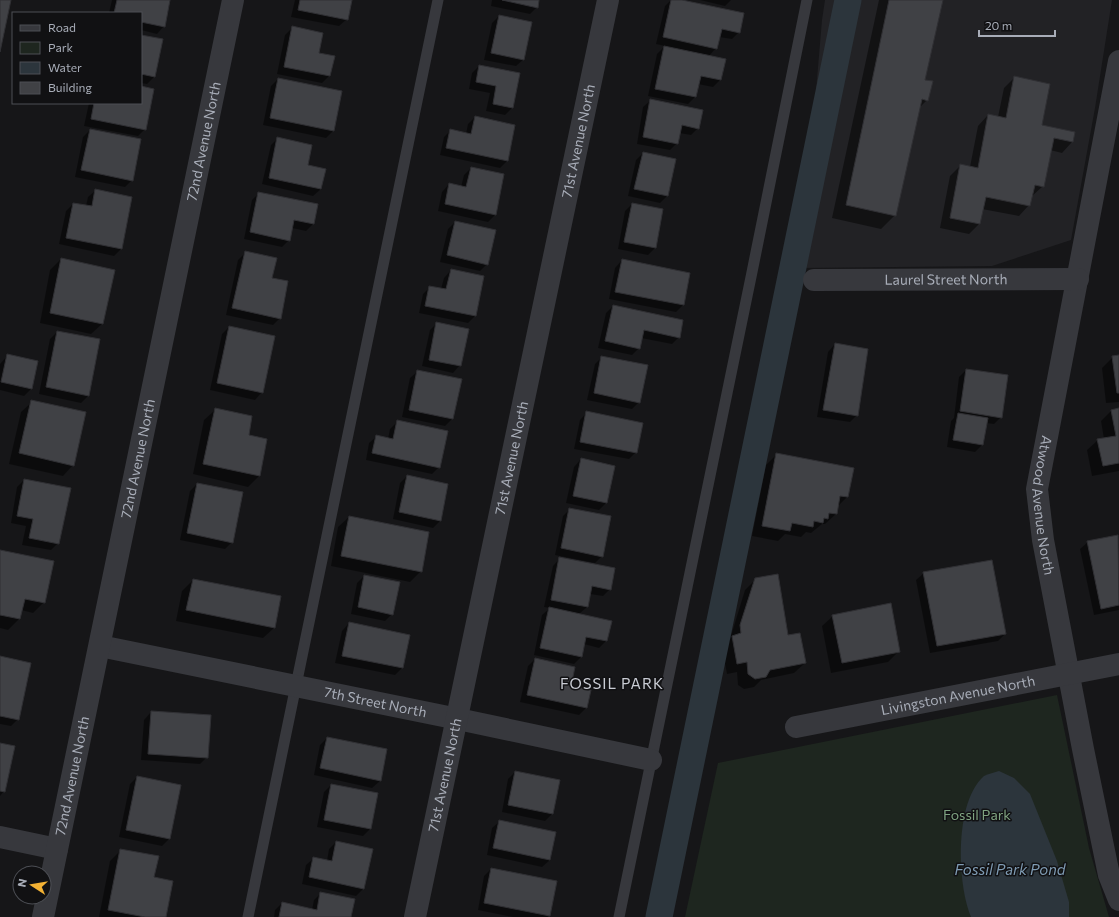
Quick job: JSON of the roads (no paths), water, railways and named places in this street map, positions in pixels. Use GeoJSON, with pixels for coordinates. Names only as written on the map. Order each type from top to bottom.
{"type":"FeatureCollection","features":[{"type":"Feature","properties":{"kind":"street","name":"72nd Avenue North"},"geometry":{"type":"LineString","coordinates":[[43,917],[233,0]]}},
{"type":"Feature","properties":{"kind":"street","name":"71st Avenue North"},"geometry":{"type":"LineString","coordinates":[[415,917],[608,0]]}},
{"type":"Feature","properties":{"kind":"street","name":"Atwood Avenue North"},"geometry":{"type":"LineString","coordinates":[[1119,61],[1038,489],[1043,540],[1068,673],[1109,875],[1119,900]]}},
{"type":"Feature","properties":{"kind":"street","name":"Laurel Street North"},"geometry":{"type":"LineString","coordinates":[[814,280],[1078,279]]}},
{"type":"Feature","properties":{"kind":"street","name":"7th Street North"},"geometry":{"type":"LineString","coordinates":[[100,646],[458,718],[651,760]]}},
{"type":"Feature","properties":{"kind":"street","name":"Livingston Avenue North"},"geometry":{"type":"LineString","coordinates":[[796,727],[1119,664]]}},
{"type":"Feature","properties":{"kind":"street"},"geometry":{"type":"LineString","coordinates":[[0,837],[57,850]]}},
{"type":"Feature","properties":{"kind":"lane"},"geometry":{"type":"LineString","coordinates":[[248,917],[438,0]]}},
{"type":"Feature","properties":{"kind":"lane"},"geometry":{"type":"LineString","coordinates":[[619,917],[807,0]]}},
{"type":"Feature","properties":{"kind":"water","name":"Fossil Park Pond"},"geometry":{"type":"Polygon","coordinates":[[[999,771],[1014,778],[1030,794],[1057,861],[1069,902],[1069,917],[971,917],[966,903],[961,865],[963,823],[967,804],[974,788],[984,776],[999,771]]]}},
{"type":"Feature","properties":{"kind":"waterway"},"geometry":{"type":"LineString","coordinates":[[659,917],[848,0]]}},
{"type":"Feature","properties":{"kind":"district","name":"FOSSIL PARK"},"geometry":{"type":"Point","coordinates":[612,684]}},
{"type":"Feature","properties":{"kind":"park label","name":"Fossil Park"},"geometry":{"type":"Point","coordinates":[977,815]}}]}
